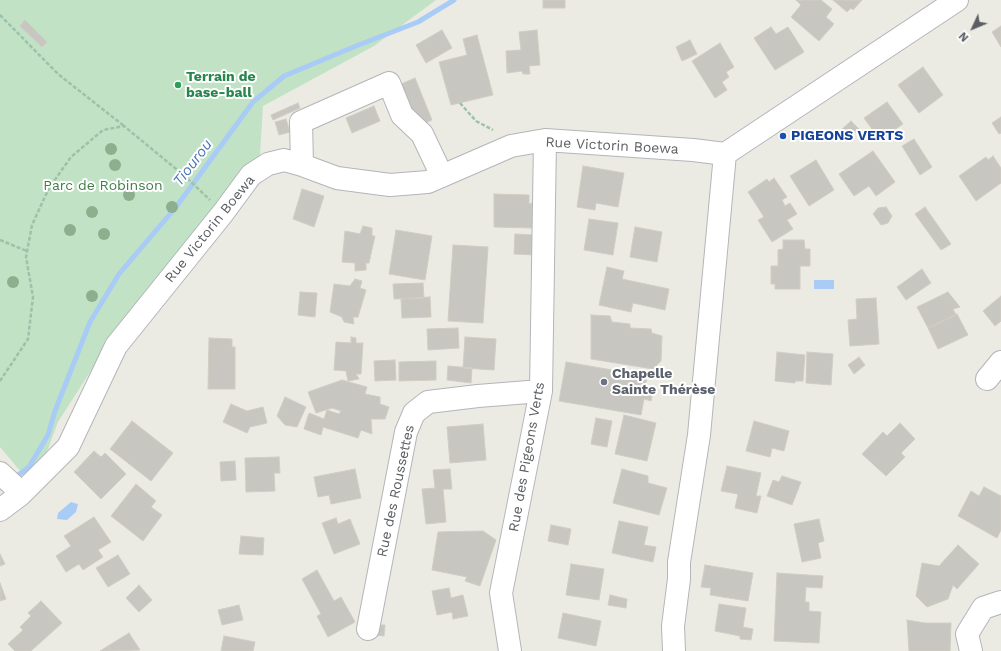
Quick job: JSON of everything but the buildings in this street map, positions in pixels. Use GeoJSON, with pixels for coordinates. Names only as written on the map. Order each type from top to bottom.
{"type":"FeatureCollection","features":[{"type":"Feature","properties":{"kind":"street"},"geometry":{"type":"LineString","coordinates":[[674,651],[673,626],[679,578],[679,562],[700,435],[725,154],[957,0]]}},
{"type":"Feature","properties":{"kind":"street"},"geometry":{"type":"LineString","coordinates":[[302,165],[301,122],[389,83],[402,115],[422,134],[442,176]]}},
{"type":"Feature","properties":{"kind":"street","name":"Rue Victorin Boewa"},"geometry":{"type":"LineString","coordinates":[[0,510],[9,482],[68,448],[116,346],[223,214],[251,175],[268,164],[284,160],[337,178],[390,185],[428,182],[511,146],[545,140],[693,150],[725,154]]}},
{"type":"Feature","properties":{"kind":"street","name":"Rue des Pigeons Verts"},"geometry":{"type":"LineString","coordinates":[[510,651],[501,593],[541,391],[545,140]]}},
{"type":"Feature","properties":{"kind":"street"},"geometry":{"type":"LineString","coordinates":[[987,378],[1001,362]]}},
{"type":"Feature","properties":{"kind":"street","name":"Rue des Roussettes"},"geometry":{"type":"LineString","coordinates":[[368,629],[406,432],[414,413],[428,402],[541,391]]}},
{"type":"Feature","properties":{"kind":"street"},"geometry":{"type":"LineString","coordinates":[[971,651],[967,634],[983,608],[1001,602]]}},
{"type":"Feature","properties":{"kind":"path"},"geometry":{"type":"LineString","coordinates":[[0,16],[58,74],[124,126],[197,188]]}},
{"type":"Feature","properties":{"kind":"path"},"geometry":{"type":"LineString","coordinates":[[460,103],[476,121],[493,130]]}},
{"type":"Feature","properties":{"kind":"path"},"geometry":{"type":"LineString","coordinates":[[0,381],[28,339],[33,297],[26,257],[32,225],[49,188],[71,157],[103,130],[124,126]]}},
{"type":"Feature","properties":{"kind":"path"},"geometry":{"type":"LineString","coordinates":[[0,240],[27,251]]}},
{"type":"Feature","properties":{"kind":"green space","name":"Parc de Robinson"},"geometry":{"type":"Polygon","coordinates":[[[0,0],[436,0],[374,46],[263,106],[260,155],[124,319],[58,422],[46,454],[26,478],[0,447],[0,0]]]}},
{"type":"Feature","properties":{"kind":"water"},"geometry":{"type":"Polygon","coordinates":[[[814,280],[834,280],[834,289],[814,289],[814,280]]]}},
{"type":"Feature","properties":{"kind":"water"},"geometry":{"type":"Polygon","coordinates":[[[71,502],[78,504],[76,512],[67,520],[57,519],[58,513],[71,502]]]}},
{"type":"Feature","properties":{"kind":"waterway","name":"Tiourou"},"geometry":{"type":"LineString","coordinates":[[14,478],[29,467],[48,435],[55,411],[90,322],[119,274],[176,207],[253,102],[284,76],[418,22],[454,0]]}},
{"type":"Feature","properties":{"kind":"place","name":"Terrain de base-ball"},"geometry":{"type":"Point","coordinates":[178,85]}},
{"type":"Feature","properties":{"kind":"place","name":"PIGEONS VERTS"},"geometry":{"type":"Point","coordinates":[783,136]}},
{"type":"Feature","properties":{"kind":"place","name":"Chapelle Sainte Thérèse"},"geometry":{"type":"Point","coordinates":[604,382]}}]}
